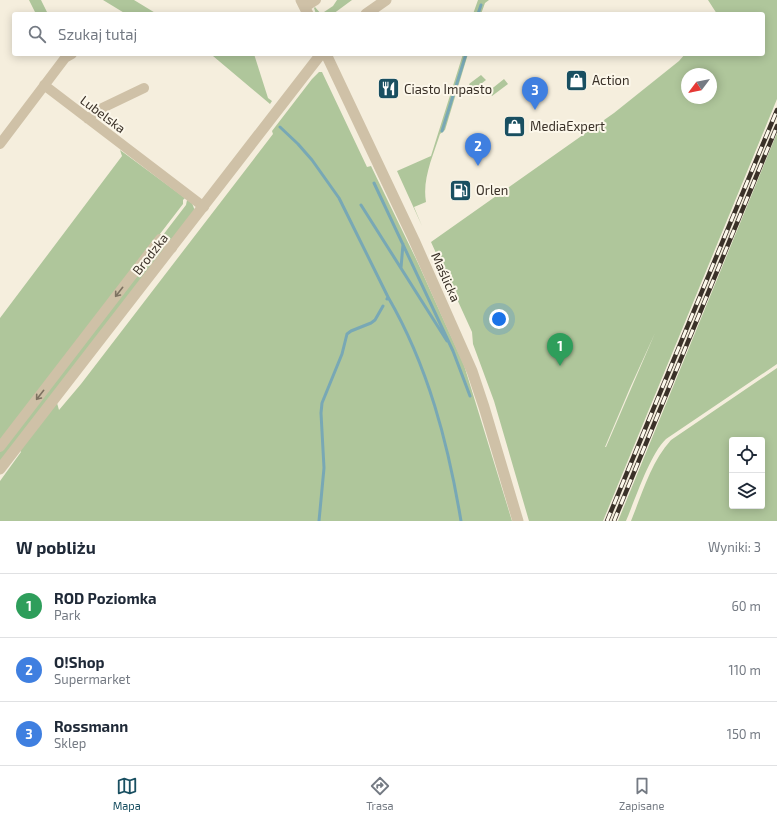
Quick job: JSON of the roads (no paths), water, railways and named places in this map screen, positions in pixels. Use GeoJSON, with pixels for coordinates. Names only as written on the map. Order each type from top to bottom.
{"type":"FeatureCollection","features":[{"type":"Feature","properties":{"kind":"street"},"geometry":{"type":"LineString","coordinates":[[305,7],[316,0]]}},
{"type":"Feature","properties":{"kind":"street"},"geometry":{"type":"LineString","coordinates":[[369,12],[386,0]]}},
{"type":"Feature","properties":{"kind":"street"},"geometry":{"type":"LineString","coordinates":[[0,144],[65,58],[68,56]]}},
{"type":"Feature","properties":{"kind":"street","name":"Brodzka"},"geometry":{"type":"LineString","coordinates":[[0,469],[319,56]]}},
{"type":"Feature","properties":{"kind":"street","name":"Maślicka"},"geometry":{"type":"LineString","coordinates":[[327,56],[391,190],[460,343],[484,408],[518,521]]}},
{"type":"Feature","properties":{"kind":"street","name":"Lubelska"},"geometry":{"type":"LineString","coordinates":[[44,85],[204,207]]}},
{"type":"Feature","properties":{"kind":"street"},"geometry":{"type":"LineString","coordinates":[[88,119],[96,111],[144,88]]}},
{"type":"Feature","properties":{"kind":"street"},"geometry":{"type":"LineString","coordinates":[[0,447],[160,239],[172,248]]}},
{"type":"Feature","properties":{"kind":"waterway"},"geometry":{"type":"LineString","coordinates":[[479,12],[481,5]]}},
{"type":"Feature","properties":{"kind":"waterway"},"geometry":{"type":"LineString","coordinates":[[442,131],[465,56]]}},
{"type":"Feature","properties":{"kind":"waterway"},"geometry":{"type":"LineString","coordinates":[[280,127],[312,160],[339,198],[388,297],[387,299]]}},
{"type":"Feature","properties":{"kind":"waterway"},"geometry":{"type":"LineString","coordinates":[[374,183],[453,351],[470,396]]}},
{"type":"Feature","properties":{"kind":"waterway"},"geometry":{"type":"LineString","coordinates":[[361,205],[447,341]]}},
{"type":"Feature","properties":{"kind":"waterway"},"geometry":{"type":"LineString","coordinates":[[401,268],[403,244]]}},
{"type":"Feature","properties":{"kind":"waterway"},"geometry":{"type":"LineString","coordinates":[[388,297],[414,350],[435,406],[450,463],[461,521]]}},
{"type":"Feature","properties":{"kind":"waterway"},"geometry":{"type":"LineString","coordinates":[[319,521],[324,468],[321,413],[322,403],[342,354],[347,334],[375,320],[383,306]]}},
{"type":"Feature","properties":{"kind":"railway"},"geometry":{"type":"LineString","coordinates":[[607,521],[777,110]]}},
{"type":"Feature","properties":{"kind":"railway"},"geometry":{"type":"LineString","coordinates":[[614,521],[777,126]]}},
{"type":"Feature","properties":{"kind":"place","name":"Action"},"geometry":{"type":"Point","coordinates":[576,80]}},
{"type":"Feature","properties":{"kind":"place","name":"Ciasto Impasto"},"geometry":{"type":"Point","coordinates":[389,89]}},
{"type":"Feature","properties":{"kind":"place","name":"Rossmann"},"geometry":{"type":"Point","coordinates":[535,110]}},
{"type":"Feature","properties":{"kind":"place","name":"MediaExpert"},"geometry":{"type":"Point","coordinates":[514,126]}},
{"type":"Feature","properties":{"kind":"place","name":"O!Shop"},"geometry":{"type":"Point","coordinates":[478,166]}},
{"type":"Feature","properties":{"kind":"place","name":"Orlen"},"geometry":{"type":"Point","coordinates":[460,190]}},
{"type":"Feature","properties":{"kind":"place","name":"ROD Poziomka"},"geometry":{"type":"Point","coordinates":[560,366]}}]}
